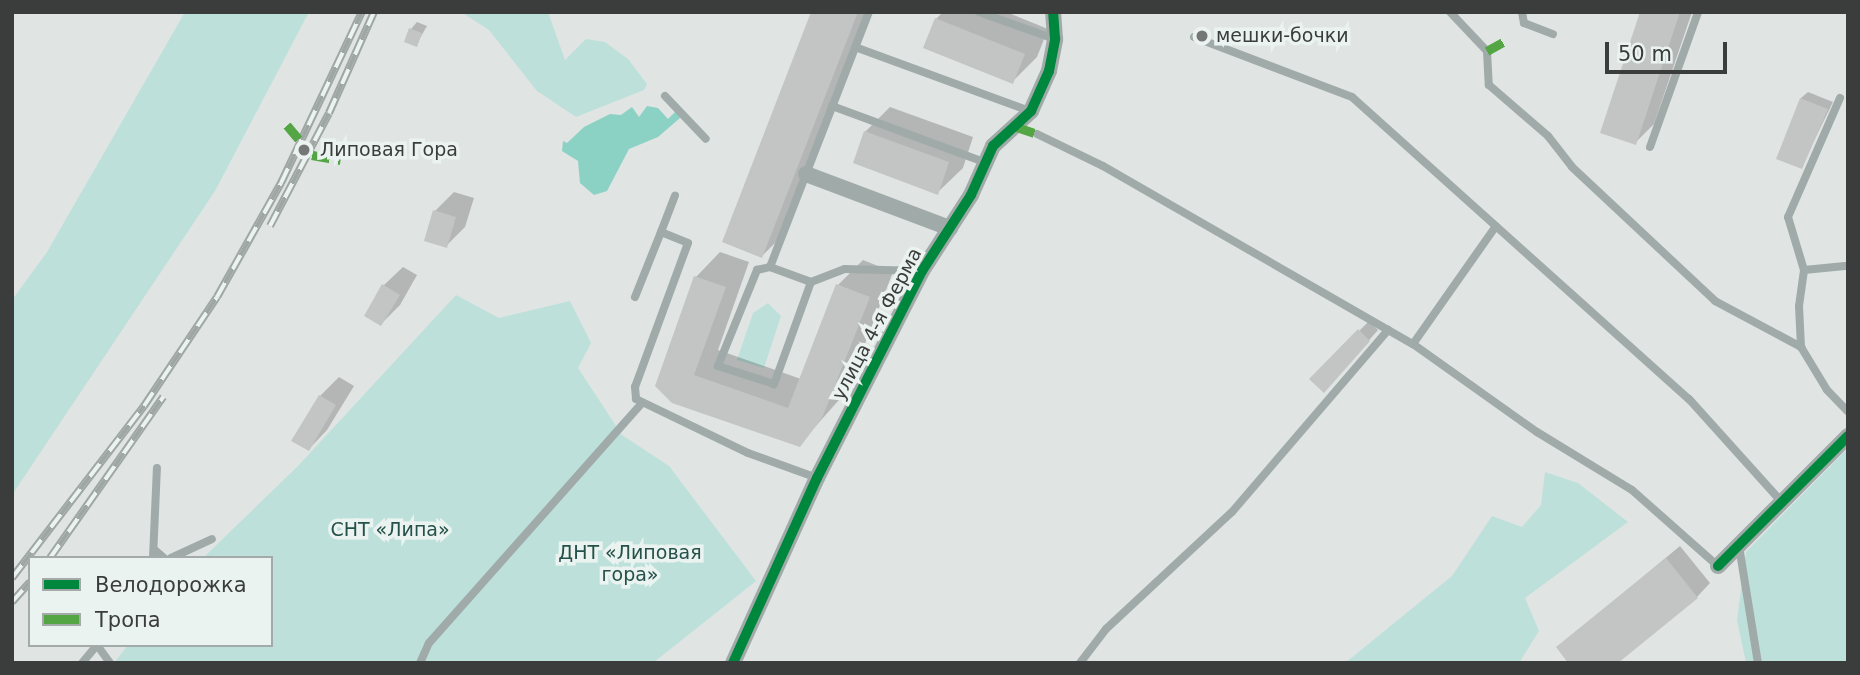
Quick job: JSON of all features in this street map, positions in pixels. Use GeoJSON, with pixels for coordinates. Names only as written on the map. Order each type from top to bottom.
{"type":"FeatureCollection","features":[{"type":"Feature","properties":{"kind":"street","name":"улица 4-я Ферма"},"geometry":{"type":"LineString","coordinates":[[733,663],[817,478],[922,271],[971,195],[993,146],[1031,111],[1049,71],[1055,39],[1053,12]]}},
{"type":"Feature","properties":{"kind":"street"},"geometry":{"type":"LineString","coordinates":[[806,174],[950,228]]}},
{"type":"Feature","properties":{"kind":"street"},"geometry":{"type":"LineString","coordinates":[[1718,566],[1848,436]]}},
{"type":"Feature","properties":{"kind":"lane"},"geometry":{"type":"LineString","coordinates":[[770,267],[869,12]]}},
{"type":"Feature","properties":{"kind":"lane"},"geometry":{"type":"LineString","coordinates":[[979,12],[1055,39]]}},
{"type":"Feature","properties":{"kind":"lane"},"geometry":{"type":"LineString","coordinates":[[1450,12],[1487,51],[1489,85],[1548,136],[1572,167],[1715,301],[1801,347]]}},
{"type":"Feature","properties":{"kind":"lane"},"geometry":{"type":"LineString","coordinates":[[1522,12],[1524,23],[1553,34]]}},
{"type":"Feature","properties":{"kind":"lane"},"geometry":{"type":"LineString","coordinates":[[1650,147],[1698,12]]}},
{"type":"Feature","properties":{"kind":"lane"},"geometry":{"type":"LineString","coordinates":[[1195,37],[1352,97],[1689,399],[1781,501]]}},
{"type":"Feature","properties":{"kind":"lane"},"geometry":{"type":"LineString","coordinates":[[855,47],[1031,111]]}},
{"type":"Feature","properties":{"kind":"lane"},"geometry":{"type":"LineString","coordinates":[[665,96],[706,139]]}},
{"type":"Feature","properties":{"kind":"lane"},"geometry":{"type":"LineString","coordinates":[[1840,98],[1788,217],[1804,270],[1799,306],[1801,347],[1827,390],[1848,412]]}},
{"type":"Feature","properties":{"kind":"lane"},"geometry":{"type":"LineString","coordinates":[[832,107],[984,162]]}},
{"type":"Feature","properties":{"kind":"lane"},"geometry":{"type":"LineString","coordinates":[[1037,134],[1103,166],[1413,344],[1537,432],[1632,490],[1718,566]]}},
{"type":"Feature","properties":{"kind":"lane"},"geometry":{"type":"LineString","coordinates":[[635,297],[675,196]]}},
{"type":"Feature","properties":{"kind":"lane"},"geometry":{"type":"LineString","coordinates":[[1413,344],[1496,226]]}},
{"type":"Feature","properties":{"kind":"lane"},"geometry":{"type":"LineString","coordinates":[[660,232],[688,243],[635,387],[636,399],[748,453],[817,478]]}},
{"type":"Feature","properties":{"kind":"lane"},"geometry":{"type":"LineString","coordinates":[[1804,270],[1845,266]]}},
{"type":"Feature","properties":{"kind":"lane"},"geometry":{"type":"LineString","coordinates":[[811,282],[774,384],[718,366],[757,270],[770,267],[811,282],[845,269],[922,271]]}},
{"type":"Feature","properties":{"kind":"lane"},"geometry":{"type":"LineString","coordinates":[[1080,663],[1106,629],[1232,512],[1388,330]]}},
{"type":"Feature","properties":{"kind":"lane"},"geometry":{"type":"LineString","coordinates":[[420,663],[429,643],[642,403]]}},
{"type":"Feature","properties":{"kind":"lane"},"geometry":{"type":"LineString","coordinates":[[155,554],[157,468]]}},
{"type":"Feature","properties":{"kind":"lane"},"geometry":{"type":"LineString","coordinates":[[175,556],[212,539]]}},
{"type":"Feature","properties":{"kind":"lane"},"geometry":{"type":"LineString","coordinates":[[1739,544],[1758,663]]}},
{"type":"Feature","properties":{"kind":"lane"},"geometry":{"type":"LineString","coordinates":[[82,663],[95,647]]}},
{"type":"Feature","properties":{"kind":"lane"},"geometry":{"type":"LineString","coordinates":[[98,647],[110,663]]}},
{"type":"Feature","properties":{"kind":"green space"},"geometry":{"type":"Polygon","coordinates":[[[185,12],[309,12],[215,191],[12,495],[12,300],[47,252],[185,12]]]}},
{"type":"Feature","properties":{"kind":"green space"},"geometry":{"type":"Polygon","coordinates":[[[461,12],[548,12],[565,60],[586,39],[605,42],[628,59],[647,84],[644,90],[576,117],[537,91],[489,30],[461,12]]]}},
{"type":"Feature","properties":{"kind":"green space","name":"СНТ «Липа»"},"geometry":{"type":"Polygon","coordinates":[[[456,295],[499,318],[570,301],[591,343],[578,368],[622,435],[669,466],[756,581],[653,663],[114,663],[126,647],[273,647],[273,556],[205,556],[298,466],[456,295]]]}},
{"type":"Feature","properties":{"kind":"green space"},"geometry":{"type":"Polygon","coordinates":[[[768,303],[781,316],[764,368],[737,360],[753,313],[768,303]]]}},
{"type":"Feature","properties":{"kind":"green space"},"geometry":{"type":"Polygon","coordinates":[[[1848,448],[1848,663],[1746,663],[1737,620],[1746,552],[1848,448]]]}},
{"type":"Feature","properties":{"kind":"green space"},"geometry":{"type":"Polygon","coordinates":[[[1545,472],[1578,483],[1628,522],[1525,598],[1539,631],[1519,663],[1345,663],[1452,576],[1492,516],[1522,527],[1541,505],[1545,472]]]}},
{"type":"Feature","properties":{"kind":"shaded area"},"geometry":{"type":"Polygon","coordinates":[[[647,106],[658,108],[668,119],[678,109],[680,118],[658,137],[629,149],[607,191],[594,195],[580,183],[578,161],[562,151],[563,141],[567,143],[584,127],[610,114],[621,115],[632,107],[639,117],[647,106]]]}},
{"type":"Feature","properties":{"kind":"building"},"geometry":{"type":"Polygon","coordinates":[[[811,12],[858,12],[762,258],[722,242],[811,12]]]}},
{"type":"Feature","properties":{"kind":"building"},"geometry":{"type":"Polygon","coordinates":[[[1640,12],[1680,12],[1636,145],[1600,133],[1640,12]]]}},
{"type":"Feature","properties":{"kind":"building"},"geometry":{"type":"Polygon","coordinates":[[[935,18],[1025,54],[1013,84],[923,48],[935,18]]]}},
{"type":"Feature","properties":{"kind":"building"},"geometry":{"type":"Polygon","coordinates":[[[409,28],[422,33],[417,47],[404,42],[409,28]]]}},
{"type":"Feature","properties":{"kind":"building"},"geometry":{"type":"Polygon","coordinates":[[[1800,98],[1828,109],[1802,169],[1776,159],[1800,98]]]}},
{"type":"Feature","properties":{"kind":"building"},"geometry":{"type":"Polygon","coordinates":[[[864,131],[949,162],[938,195],[853,163],[864,131]]]}},
{"type":"Feature","properties":{"kind":"building"},"geometry":{"type":"Polygon","coordinates":[[[433,210],[456,217],[447,248],[424,241],[433,210]]]}},
{"type":"Feature","properties":{"kind":"building"},"geometry":{"type":"Polygon","coordinates":[[[694,276],[726,287],[694,375],[788,408],[836,284],[870,297],[822,418],[800,447],[672,403],[655,386],[694,276]]]}},
{"type":"Feature","properties":{"kind":"building"},"geometry":{"type":"Polygon","coordinates":[[[382,284],[400,295],[381,326],[364,316],[382,284]]]}},
{"type":"Feature","properties":{"kind":"building"},"geometry":{"type":"Polygon","coordinates":[[[1358,329],[1370,341],[1324,393],[1309,379],[1358,329]]]}},
{"type":"Feature","properties":{"kind":"building"},"geometry":{"type":"Polygon","coordinates":[[[319,395],[336,405],[309,451],[291,441],[319,395]]]}},
{"type":"Feature","properties":{"kind":"building"},"geometry":{"type":"Polygon","coordinates":[[[1666,558],[1698,598],[1618,663],[1568,663],[1556,647],[1666,558]]]}},
{"type":"Feature","properties":{"kind":"railway"},"geometry":{"type":"LineString","coordinates":[[29,556],[144,406],[217,297],[281,183],[362,12]]}},
{"type":"Feature","properties":{"kind":"railway"},"geometry":{"type":"LineString","coordinates":[[270,226],[329,113],[374,12]]}},
{"type":"Feature","properties":{"kind":"railway"},"geometry":{"type":"LineString","coordinates":[[51,556],[163,397]]}},
{"type":"Feature","properties":{"kind":"railway"},"geometry":{"type":"LineString","coordinates":[[12,578],[28,557]]}},
{"type":"Feature","properties":{"kind":"railway"},"geometry":{"type":"LineString","coordinates":[[12,602],[28,584]]}},
{"type":"Feature","properties":{"kind":"marked path"},"geometry":{"type":"LineString","coordinates":[[1487,51],[1509,39]]}},
{"type":"Feature","properties":{"kind":"marked path"},"geometry":{"type":"LineString","coordinates":[[287,125],[312,155],[341,160]]}},
{"type":"Feature","properties":{"kind":"marked path"},"geometry":{"type":"LineString","coordinates":[[1017,127],[1037,134]]}},
{"type":"Feature","properties":{"kind":"cycle path"},"geometry":{"type":"LineString","coordinates":[[733,663],[817,478],[922,271],[971,195],[993,146],[1031,111],[1049,71],[1055,39],[1053,12]]}},
{"type":"Feature","properties":{"kind":"cycle path"},"geometry":{"type":"LineString","coordinates":[[1718,566],[1848,436]]}},
{"type":"Feature","properties":{"kind":"place","name":"мешки-бочки"},"geometry":{"type":"Point","coordinates":[1202,36]}},
{"type":"Feature","properties":{"kind":"place","name":"Липовая Гора"},"geometry":{"type":"Point","coordinates":[304,150]}},
{"type":"Feature","properties":{"kind":"park label","name":"ДНТ «Липовая гора»"},"geometry":{"type":"Point","coordinates":[630,564]}}]}
